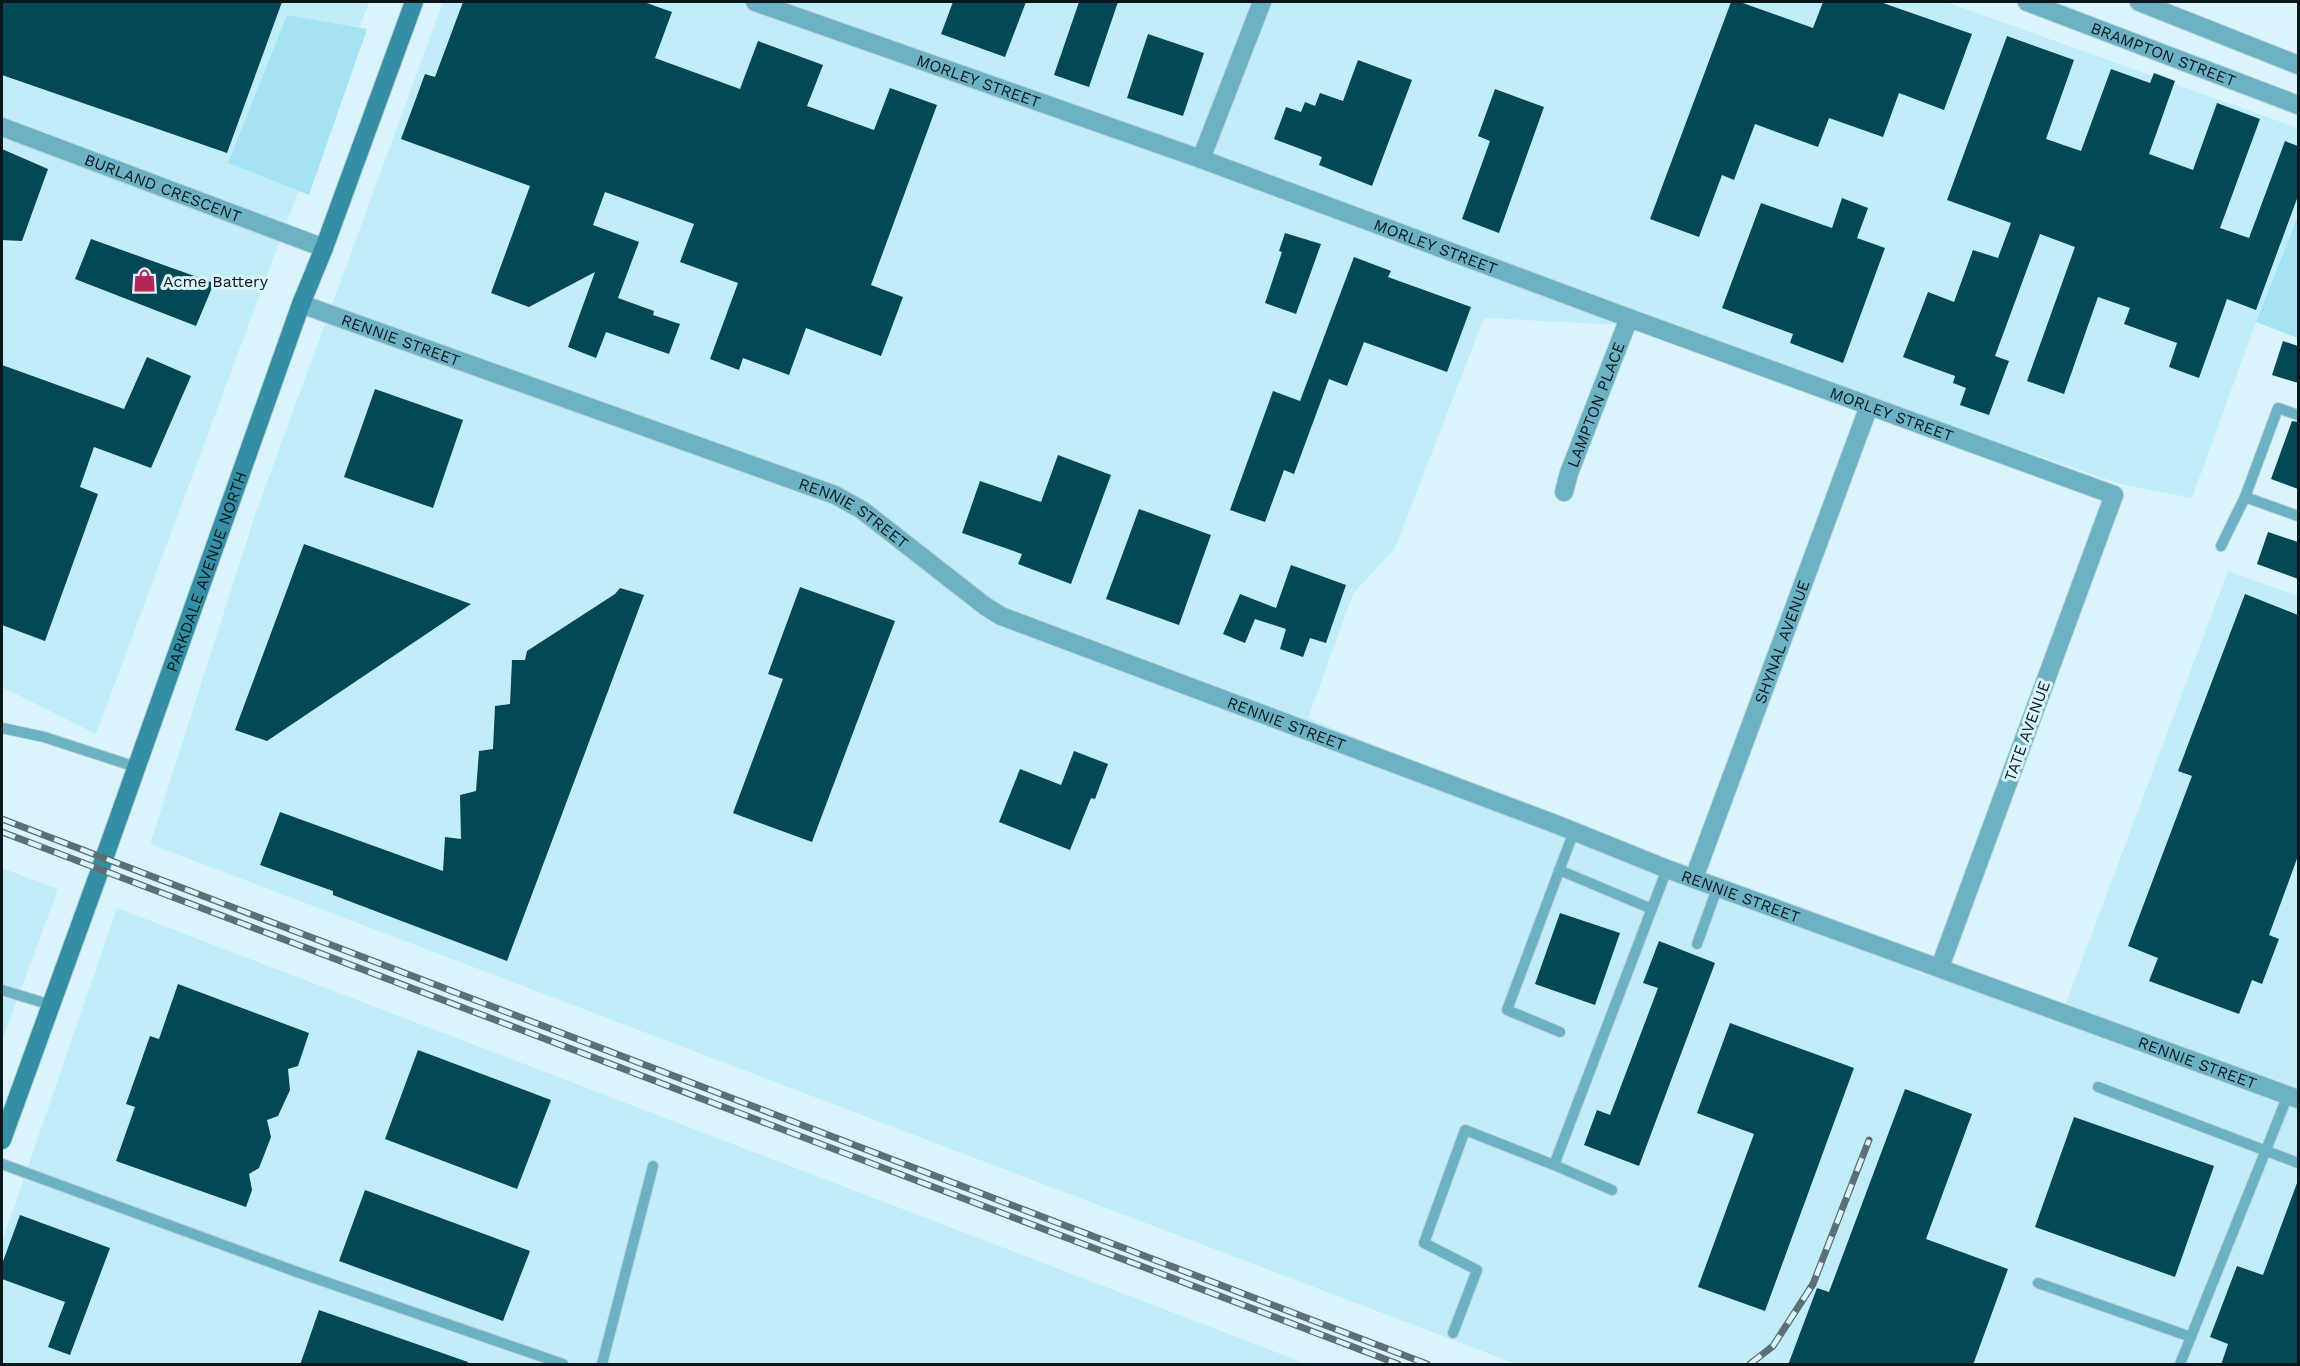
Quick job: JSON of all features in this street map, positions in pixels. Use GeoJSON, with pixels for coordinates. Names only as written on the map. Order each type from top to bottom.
{"type":"FeatureCollection","features":[{"type":"Feature","properties":{"kind":"main road","name":"PARKDALE AVENUE NORTH"},"geometry":{"type":"LineString","coordinates":[[2,1140],[301,304],[324,248],[414,2]]}},
{"type":"Feature","properties":{"kind":"street","name":"MORLEY STREET"},"geometry":{"type":"LineString","coordinates":[[755,2],[1201,159],[2114,495]]}},
{"type":"Feature","properties":{"kind":"street"},"geometry":{"type":"LineString","coordinates":[[1201,159],[1262,2]]}},
{"type":"Feature","properties":{"kind":"street","name":"BRAMPTON STREET"},"geometry":{"type":"LineString","coordinates":[[2027,2],[2065,8],[2298,105]]}},
{"type":"Feature","properties":{"kind":"street"},"geometry":{"type":"LineString","coordinates":[[2139,2],[2298,65]]}},
{"type":"Feature","properties":{"kind":"street","name":"BURLAND CRESCENT"},"geometry":{"type":"LineString","coordinates":[[2,128],[324,248]]}},
{"type":"Feature","properties":{"kind":"street","name":"RENNIE STREET"},"geometry":{"type":"LineString","coordinates":[[301,304],[835,495],[862,510],[1001,616],[1574,831],[1666,869],[1941,967],[2293,1097]]}},
{"type":"Feature","properties":{"kind":"street","name":"LAMPTON PLACE"},"geometry":{"type":"LineString","coordinates":[[1564,492],[1569,473],[1629,318]]}},
{"type":"Feature","properties":{"kind":"street","name":"SHYNAL AVENUE"},"geometry":{"type":"LineString","coordinates":[[1694,878],[1869,406]]}},
{"type":"Feature","properties":{"kind":"street","name":"TATE AVENUE"},"geometry":{"type":"LineString","coordinates":[[1941,967],[2114,495]]}},
{"type":"Feature","properties":{"kind":"lane"},"geometry":{"type":"LineString","coordinates":[[2221,546],[2245,497],[2278,408],[2298,415]]}},
{"type":"Feature","properties":{"kind":"lane"},"geometry":{"type":"LineString","coordinates":[[2245,497],[2298,516]]}},
{"type":"Feature","properties":{"kind":"lane"},"geometry":{"type":"LineString","coordinates":[[2,728],[44,737],[136,767]]}},
{"type":"Feature","properties":{"kind":"lane"},"geometry":{"type":"LineString","coordinates":[[1560,1032],[1507,1010],[1574,831]]}},
{"type":"Feature","properties":{"kind":"lane"},"geometry":{"type":"LineString","coordinates":[[1554,1165],[1666,869]]}},
{"type":"Feature","properties":{"kind":"lane"},"geometry":{"type":"LineString","coordinates":[[1559,870],[1652,909]]}},
{"type":"Feature","properties":{"kind":"lane"},"geometry":{"type":"LineString","coordinates":[[1697,944],[1718,886]]}},
{"type":"Feature","properties":{"kind":"lane"},"geometry":{"type":"LineString","coordinates":[[2,990],[51,1005]]}},
{"type":"Feature","properties":{"kind":"lane"},"geometry":{"type":"LineString","coordinates":[[2098,1087],[2298,1162]]}},
{"type":"Feature","properties":{"kind":"lane"},"geometry":{"type":"LineString","coordinates":[[2180,1365],[2265,1150],[2293,1097]]}},
{"type":"Feature","properties":{"kind":"lane"},"geometry":{"type":"LineString","coordinates":[[1453,1333],[1477,1270],[1424,1243],[1465,1130],[1612,1190]]}},
{"type":"Feature","properties":{"kind":"lane"},"geometry":{"type":"LineString","coordinates":[[2,1164],[297,1272],[563,1365]]}},
{"type":"Feature","properties":{"kind":"lane"},"geometry":{"type":"LineString","coordinates":[[602,1365],[653,1166]]}},
{"type":"Feature","properties":{"kind":"lane"},"geometry":{"type":"LineString","coordinates":[[2038,1283],[2191,1337]]}},
{"type":"Feature","properties":{"kind":"shaded area"},"geometry":{"type":"Polygon","coordinates":[[[2,2],[369,2],[96,734],[2,687],[2,2]]]}},
{"type":"Feature","properties":{"kind":"shaded area"},"geometry":{"type":"Polygon","coordinates":[[[443,2],[1946,2],[2298,128],[2298,216],[2256,322],[2192,498],[2120,484],[1662,327],[1484,318],[1395,548],[1353,594],[1308,718],[1564,823],[1697,872],[1925,975],[2064,1008],[2228,571],[2298,596],[2298,1123],[2296,1130],[2298,1131],[2298,1364],[1516,1364],[150,844],[255,515],[443,2]]]}},
{"type":"Feature","properties":{"kind":"shaded area"},"geometry":{"type":"Polygon","coordinates":[[[287,15],[367,29],[309,195],[228,163],[287,15]]]}},
{"type":"Feature","properties":{"kind":"shaded area"},"geometry":{"type":"Polygon","coordinates":[[[2298,216],[2298,338],[2256,322],[2298,216]]]}},
{"type":"Feature","properties":{"kind":"shaded area"},"geometry":{"type":"Polygon","coordinates":[[[2,868],[58,889],[2,1041],[2,868]]]}},
{"type":"Feature","properties":{"kind":"shaded area"},"geometry":{"type":"Polygon","coordinates":[[[117,908],[1307,1364],[2,1364],[2,1242],[117,908]]]}},
{"type":"Feature","properties":{"kind":"building"},"geometry":{"type":"Polygon","coordinates":[[[2,2],[282,2],[227,153],[2,75],[2,2]]]}},
{"type":"Feature","properties":{"kind":"building"},"geometry":{"type":"Polygon","coordinates":[[[463,2],[644,2],[672,12],[655,58],[740,89],[758,41],[823,65],[807,106],[874,130],[890,88],[937,105],[871,285],[903,297],[881,356],[806,328],[789,375],[743,358],[739,370],[710,359],[738,283],[680,262],[694,224],[605,192],[593,225],[639,242],[618,298],[654,311],[653,315],[680,324],[669,354],[606,332],[596,358],[568,347],[595,272],[529,307],[491,293],[530,186],[401,139],[425,74],[435,77],[463,2]]]}},
{"type":"Feature","properties":{"kind":"building"},"geometry":{"type":"Polygon","coordinates":[[[953,2],[1026,2],[1005,57],[941,34],[953,2]]]}},
{"type":"Feature","properties":{"kind":"building"},"geometry":{"type":"Polygon","coordinates":[[[1079,2],[1118,2],[1089,87],[1054,75],[1079,2]]]}},
{"type":"Feature","properties":{"kind":"building"},"geometry":{"type":"Polygon","coordinates":[[[1731,2],[1740,2],[1813,28],[1823,2],[1880,2],[1972,34],[1944,110],[1899,93],[1883,137],[1829,118],[1818,147],[1755,124],[1734,180],[1722,175],[1699,237],[1650,219],[1731,2]]]}},
{"type":"Feature","properties":{"kind":"building"},"geometry":{"type":"Polygon","coordinates":[[[1148,34],[1204,53],[1183,116],[1127,98],[1148,34]]]}},
{"type":"Feature","properties":{"kind":"building"},"geometry":{"type":"Polygon","coordinates":[[[2007,36],[2074,60],[2046,139],[2081,151],[2111,69],[2150,83],[2154,73],[2175,81],[2149,154],[2193,170],[2217,103],[2260,119],[2220,228],[2249,238],[2285,141],[2298,146],[2298,196],[2256,310],[2227,299],[2199,378],[2169,367],[2177,343],[2124,324],[2130,308],[2098,297],[2064,394],[2027,381],[2075,247],[2040,234],[1995,356],[2009,361],[1989,415],[1960,405],[1966,388],[1953,383],[1955,376],[1903,357],[1928,292],[1954,302],[1973,250],[1998,258],[2011,223],[1947,200],[2007,36]]]}},
{"type":"Feature","properties":{"kind":"building"},"geometry":{"type":"Polygon","coordinates":[[[1358,60],[1412,80],[1372,186],[1319,165],[1322,157],[1274,139],[1286,107],[1301,112],[1305,102],[1315,106],[1320,93],[1343,101],[1358,60]]]}},
{"type":"Feature","properties":{"kind":"building"},"geometry":{"type":"Polygon","coordinates":[[[1495,89],[1544,107],[1499,233],[1462,219],[1490,141],[1478,136],[1495,89]]]}},
{"type":"Feature","properties":{"kind":"building"},"geometry":{"type":"Polygon","coordinates":[[[2,149],[48,169],[22,241],[2,240],[2,149]]]}},
{"type":"Feature","properties":{"kind":"building"},"geometry":{"type":"Polygon","coordinates":[[[1842,198],[1868,208],[1857,238],[1885,248],[1843,363],[1790,343],[1793,334],[1722,308],[1761,203],[1832,228],[1842,198]]]}},
{"type":"Feature","properties":{"kind":"building"},"geometry":{"type":"Polygon","coordinates":[[[1285,233],[1321,244],[1296,314],[1265,303],[1282,252],[1279,251],[1285,233]]]}},
{"type":"Feature","properties":{"kind":"building","name":"Acme Battery"},"geometry":{"type":"Polygon","coordinates":[[[91,239],[214,283],[196,326],[75,279],[91,239]]]}},
{"type":"Feature","properties":{"kind":"building"},"geometry":{"type":"Polygon","coordinates":[[[1354,257],[1391,271],[1388,277],[1471,307],[1447,372],[1364,342],[1347,386],[1329,379],[1294,474],[1284,470],[1265,522],[1230,510],[1273,391],[1300,401],[1354,257]]]}},
{"type":"Feature","properties":{"kind":"building"},"geometry":{"type":"Polygon","coordinates":[[[2283,341],[2298,346],[2298,383],[2272,375],[2283,341]]]}},
{"type":"Feature","properties":{"kind":"building"},"geometry":{"type":"Polygon","coordinates":[[[147,357],[191,376],[151,468],[94,447],[80,487],[98,494],[45,641],[2,625],[2,365],[124,409],[147,357]]]}},
{"type":"Feature","properties":{"kind":"building"},"geometry":{"type":"Polygon","coordinates":[[[375,389],[463,420],[433,508],[344,477],[375,389]]]}},
{"type":"Feature","properties":{"kind":"building"},"geometry":{"type":"Polygon","coordinates":[[[2292,421],[2298,422],[2298,489],[2271,479],[2292,421]]]}},
{"type":"Feature","properties":{"kind":"building"},"geometry":{"type":"Polygon","coordinates":[[[1058,455],[1111,475],[1071,584],[1018,564],[1022,554],[962,533],[980,481],[1041,502],[1058,455]]]}},
{"type":"Feature","properties":{"kind":"building"},"geometry":{"type":"Polygon","coordinates":[[[1139,509],[1211,535],[1179,625],[1106,599],[1139,509]]]}},
{"type":"Feature","properties":{"kind":"building"},"geometry":{"type":"Polygon","coordinates":[[[2268,532],[2298,542],[2298,579],[2257,564],[2268,532]]]}},
{"type":"Feature","properties":{"kind":"building"},"geometry":{"type":"Polygon","coordinates":[[[304,544],[471,604],[267,741],[235,730],[304,544]]]}},
{"type":"Feature","properties":{"kind":"building"},"geometry":{"type":"Polygon","coordinates":[[[1291,565],[1346,585],[1326,643],[1310,638],[1303,657],[1280,649],[1286,629],[1255,619],[1245,643],[1223,634],[1240,594],[1276,608],[1291,565]]]}},
{"type":"Feature","properties":{"kind":"building"},"geometry":{"type":"Polygon","coordinates":[[[800,587],[895,621],[812,842],[733,813],[783,679],[768,674],[800,587]]]}},
{"type":"Feature","properties":{"kind":"building"},"geometry":{"type":"Polygon","coordinates":[[[620,588],[644,595],[507,961],[333,895],[333,891],[260,865],[280,812],[443,871],[445,837],[461,839],[460,795],[476,791],[479,751],[493,749],[495,706],[510,704],[512,660],[525,660],[527,651],[615,594],[620,588]]]}},
{"type":"Feature","properties":{"kind":"building"},"geometry":{"type":"Polygon","coordinates":[[[2245,594],[2298,615],[2298,856],[2269,935],[2279,939],[2262,984],[2252,980],[2239,1014],[2149,981],[2158,958],[2128,946],[2192,776],[2178,771],[2245,594]]]}},
{"type":"Feature","properties":{"kind":"building"},"geometry":{"type":"Polygon","coordinates":[[[1074,751],[1108,764],[1095,799],[1091,798],[1070,850],[999,822],[1020,769],[1061,785],[1074,751]]]}},
{"type":"Feature","properties":{"kind":"building"},"geometry":{"type":"Polygon","coordinates":[[[1560,913],[1620,933],[1595,1005],[1535,984],[1560,913]]]}},
{"type":"Feature","properties":{"kind":"building"},"geometry":{"type":"Polygon","coordinates":[[[1659,941],[1715,963],[1639,1166],[1584,1145],[1597,1110],[1610,1115],[1658,988],[1643,983],[1659,941]]]}},
{"type":"Feature","properties":{"kind":"building"},"geometry":{"type":"Polygon","coordinates":[[[178,984],[309,1033],[298,1066],[288,1069],[290,1090],[278,1116],[267,1120],[271,1137],[259,1168],[249,1174],[252,1190],[246,1207],[116,1161],[135,1107],[126,1104],[150,1036],[159,1039],[178,984]]]}},
{"type":"Feature","properties":{"kind":"building"},"geometry":{"type":"Polygon","coordinates":[[[1730,1023],[1854,1068],[1765,1311],[1698,1287],[1754,1134],[1697,1113],[1730,1023]]]}},
{"type":"Feature","properties":{"kind":"building"},"geometry":{"type":"Polygon","coordinates":[[[418,1050],[551,1100],[517,1189],[385,1139],[418,1050]]]}},
{"type":"Feature","properties":{"kind":"building"},"geometry":{"type":"Polygon","coordinates":[[[1905,1089],[1972,1114],[1926,1239],[2008,1269],[1973,1365],[1788,1365],[1817,1288],[1829,1292],[1905,1089]]]}},
{"type":"Feature","properties":{"kind":"building"},"geometry":{"type":"Polygon","coordinates":[[[2074,1117],[2214,1166],[2175,1277],[2035,1227],[2074,1117]]]}},
{"type":"Feature","properties":{"kind":"building"},"geometry":{"type":"Polygon","coordinates":[[[2297,1183],[2298,1365],[2221,1365],[2228,1344],[2210,1337],[2237,1266],[2263,1275],[2297,1183]]]}},
{"type":"Feature","properties":{"kind":"building"},"geometry":{"type":"Polygon","coordinates":[[[365,1190],[530,1251],[503,1321],[339,1261],[365,1190]]]}},
{"type":"Feature","properties":{"kind":"building"},"geometry":{"type":"Polygon","coordinates":[[[20,1215],[110,1248],[70,1355],[48,1347],[65,1302],[2,1279],[2,1264],[20,1215]]]}},
{"type":"Feature","properties":{"kind":"building"},"geometry":{"type":"Polygon","coordinates":[[[319,1310],[468,1362],[468,1365],[300,1365],[319,1310]]]}},
{"type":"Feature","properties":{"kind":"railway"},"geometry":{"type":"LineString","coordinates":[[2,819],[1427,1364]]}},
{"type":"Feature","properties":{"kind":"railway"},"geometry":{"type":"LineString","coordinates":[[2,832],[1398,1364]]}},
{"type":"Feature","properties":{"kind":"railway"},"geometry":{"type":"LineString","coordinates":[[1750,1364],[1773,1346],[1813,1284],[1869,1140]]}},
{"type":"Feature","properties":{"kind":"place","name":"Acme Battery"},"geometry":{"type":"Point","coordinates":[145,281]}}]}
